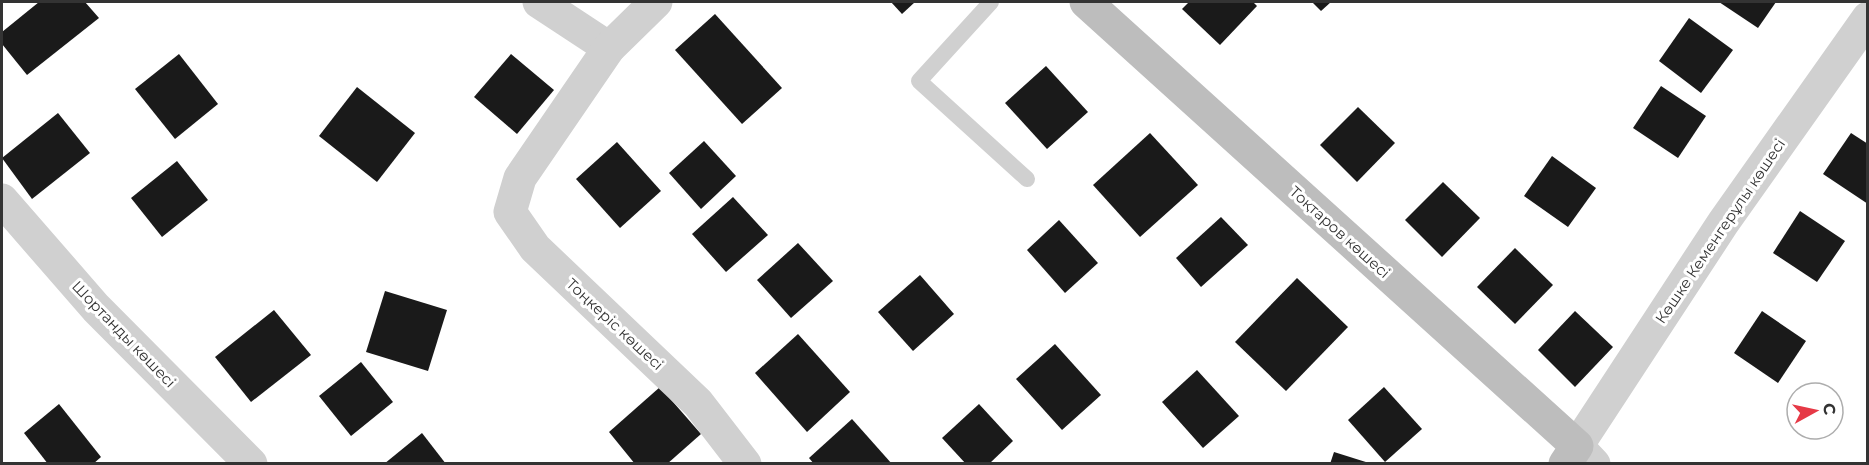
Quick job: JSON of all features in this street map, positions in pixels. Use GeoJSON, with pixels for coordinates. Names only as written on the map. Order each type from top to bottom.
{"type":"FeatureCollection","features":[{"type":"Feature","properties":{"kind":"street"},"geometry":{"type":"LineString","coordinates":[[539,2],[609,48],[656,2]]}},
{"type":"Feature","properties":{"kind":"street","name":"Тоқтаров көшесі"},"geometry":{"type":"LineString","coordinates":[[1086,2],[1579,458]]}},
{"type":"Feature","properties":{"kind":"street","name":"Көшке Кеменгерұлы көшесі"},"geometry":{"type":"LineString","coordinates":[[1579,458],[1723,223],[1868,18]]}},
{"type":"Feature","properties":{"kind":"street","name":"Тоңкерiс көшесі"},"geometry":{"type":"LineString","coordinates":[[609,48],[520,178],[510,212],[535,248],[698,403],[745,464]]}},
{"type":"Feature","properties":{"kind":"street","name":"Шортанды көшесі"},"geometry":{"type":"LineString","coordinates":[[2,200],[96,308],[251,464]]}},
{"type":"Feature","properties":{"kind":"lane"},"geometry":{"type":"LineString","coordinates":[[991,2],[919,81],[1027,179]]}},
{"type":"Feature","properties":{"kind":"building"},"geometry":{"type":"Polygon","coordinates":[[[39,2],[85,2],[99,18],[27,75],[2,44],[2,32],[39,2]]]}},
{"type":"Feature","properties":{"kind":"building"},"geometry":{"type":"Polygon","coordinates":[[[891,2],[915,2],[902,14],[891,2]]]}},
{"type":"Feature","properties":{"kind":"building"},"geometry":{"type":"Polygon","coordinates":[[[1189,2],[1253,2],[1257,6],[1220,45],[1182,9],[1189,2]]]}},
{"type":"Feature","properties":{"kind":"building"},"geometry":{"type":"Polygon","coordinates":[[[1312,2],[1331,2],[1321,11],[1312,2]]]}},
{"type":"Feature","properties":{"kind":"building"},"geometry":{"type":"Polygon","coordinates":[[[1719,2],[1776,2],[1758,28],[1719,2]]]}},
{"type":"Feature","properties":{"kind":"building"},"geometry":{"type":"Polygon","coordinates":[[[715,14],[782,88],[742,124],[675,50],[715,14]]]}},
{"type":"Feature","properties":{"kind":"building"},"geometry":{"type":"Polygon","coordinates":[[[1689,18],[1733,50],[1701,93],[1659,61],[1689,18]]]}},
{"type":"Feature","properties":{"kind":"building"},"geometry":{"type":"Polygon","coordinates":[[[179,54],[218,104],[175,139],[135,89],[179,54]]]}},
{"type":"Feature","properties":{"kind":"building"},"geometry":{"type":"Polygon","coordinates":[[[511,54],[554,90],[517,134],[474,97],[511,54]]]}},
{"type":"Feature","properties":{"kind":"building"},"geometry":{"type":"Polygon","coordinates":[[[1046,66],[1088,112],[1047,149],[1005,103],[1046,66]]]}},
{"type":"Feature","properties":{"kind":"building"},"geometry":{"type":"Polygon","coordinates":[[[1661,86],[1706,116],[1678,158],[1633,128],[1661,86]]]}},
{"type":"Feature","properties":{"kind":"building"},"geometry":{"type":"Polygon","coordinates":[[[357,87],[415,133],[377,182],[319,136],[357,87]]]}},
{"type":"Feature","properties":{"kind":"building"},"geometry":{"type":"Polygon","coordinates":[[[1358,107],[1395,143],[1357,182],[1320,145],[1358,107]]]}},
{"type":"Feature","properties":{"kind":"building"},"geometry":{"type":"Polygon","coordinates":[[[58,113],[90,153],[32,199],[2,158],[58,113]]]}},
{"type":"Feature","properties":{"kind":"building"},"geometry":{"type":"Polygon","coordinates":[[[1150,133],[1198,185],[1140,237],[1093,185],[1150,133]]]}},
{"type":"Feature","properties":{"kind":"building"},"geometry":{"type":"Polygon","coordinates":[[[1851,133],[1868,144],[1868,204],[1823,174],[1851,133]]]}},
{"type":"Feature","properties":{"kind":"building"},"geometry":{"type":"Polygon","coordinates":[[[704,141],[736,176],[701,209],[669,173],[704,141]]]}},
{"type":"Feature","properties":{"kind":"building"},"geometry":{"type":"Polygon","coordinates":[[[617,142],[661,191],[620,228],[576,179],[617,142]]]}},
{"type":"Feature","properties":{"kind":"building"},"geometry":{"type":"Polygon","coordinates":[[[1552,156],[1596,188],[1568,227],[1524,196],[1552,156]]]}},
{"type":"Feature","properties":{"kind":"building"},"geometry":{"type":"Polygon","coordinates":[[[177,161],[208,200],[162,237],[131,198],[177,161]]]}},
{"type":"Feature","properties":{"kind":"building"},"geometry":{"type":"Polygon","coordinates":[[[1443,182],[1480,218],[1442,257],[1405,220],[1443,182]]]}},
{"type":"Feature","properties":{"kind":"building"},"geometry":{"type":"Polygon","coordinates":[[[733,197],[768,235],[726,272],[692,234],[733,197]]]}},
{"type":"Feature","properties":{"kind":"building"},"geometry":{"type":"Polygon","coordinates":[[[1800,211],[1845,241],[1817,282],[1773,253],[1800,211]]]}},
{"type":"Feature","properties":{"kind":"building"},"geometry":{"type":"Polygon","coordinates":[[[1221,217],[1248,245],[1201,287],[1176,258],[1221,217]]]}},
{"type":"Feature","properties":{"kind":"building"},"geometry":{"type":"Polygon","coordinates":[[[1059,220],[1098,263],[1065,293],[1027,250],[1059,220]]]}},
{"type":"Feature","properties":{"kind":"building"},"geometry":{"type":"Polygon","coordinates":[[[798,243],[833,281],[791,318],[757,280],[798,243]]]}},
{"type":"Feature","properties":{"kind":"building"},"geometry":{"type":"Polygon","coordinates":[[[1515,248],[1553,285],[1515,324],[1477,287],[1515,248]]]}},
{"type":"Feature","properties":{"kind":"building"},"geometry":{"type":"Polygon","coordinates":[[[920,275],[954,314],[913,351],[878,312],[920,275]]]}},
{"type":"Feature","properties":{"kind":"building"},"geometry":{"type":"Polygon","coordinates":[[[1297,278],[1348,327],[1286,391],[1235,342],[1297,278]]]}},
{"type":"Feature","properties":{"kind":"building"},"geometry":{"type":"Polygon","coordinates":[[[385,291],[447,310],[428,371],[366,352],[385,291]]]}},
{"type":"Feature","properties":{"kind":"building"},"geometry":{"type":"Polygon","coordinates":[[[274,310],[311,355],[251,402],[215,357],[274,310]]]}},
{"type":"Feature","properties":{"kind":"building"},"geometry":{"type":"Polygon","coordinates":[[[1575,311],[1613,347],[1575,387],[1538,350],[1575,311]]]}},
{"type":"Feature","properties":{"kind":"building"},"geometry":{"type":"Polygon","coordinates":[[[1762,311],[1806,341],[1778,383],[1734,353],[1762,311]]]}},
{"type":"Feature","properties":{"kind":"building"},"geometry":{"type":"Polygon","coordinates":[[[798,334],[850,392],[807,432],[755,373],[798,334]]]}},
{"type":"Feature","properties":{"kind":"building"},"geometry":{"type":"Polygon","coordinates":[[[1055,344],[1101,395],[1062,430],[1016,379],[1055,344]]]}},
{"type":"Feature","properties":{"kind":"building"},"geometry":{"type":"Polygon","coordinates":[[[361,362],[393,402],[351,436],[319,396],[361,362]]]}},
{"type":"Feature","properties":{"kind":"building"},"geometry":{"type":"Polygon","coordinates":[[[1197,370],[1239,416],[1203,448],[1162,402],[1197,370]]]}},
{"type":"Feature","properties":{"kind":"building"},"geometry":{"type":"Polygon","coordinates":[[[660,387],[701,434],[667,464],[635,464],[609,432],[660,387]]]}},
{"type":"Feature","properties":{"kind":"building"},"geometry":{"type":"Polygon","coordinates":[[[1384,387],[1422,429],[1385,462],[1348,420],[1384,387]]]}},
{"type":"Feature","properties":{"kind":"building"},"geometry":{"type":"Polygon","coordinates":[[[59,404],[101,457],[93,464],[48,464],[24,433],[59,404]]]}},
{"type":"Feature","properties":{"kind":"building"},"geometry":{"type":"Polygon","coordinates":[[[979,404],[1013,441],[989,464],[966,464],[942,438],[979,404]]]}},
{"type":"Feature","properties":{"kind":"building"},"geometry":{"type":"Polygon","coordinates":[[[852,419],[892,464],[814,464],[809,458],[852,419]]]}},
{"type":"Feature","properties":{"kind":"building"},"geometry":{"type":"Polygon","coordinates":[[[422,433],[446,464],[384,464],[422,433]]]}},
{"type":"Feature","properties":{"kind":"building"},"geometry":{"type":"Polygon","coordinates":[[[1334,452],[1369,463],[1369,464],[1330,464],[1334,452]]]}}]}
